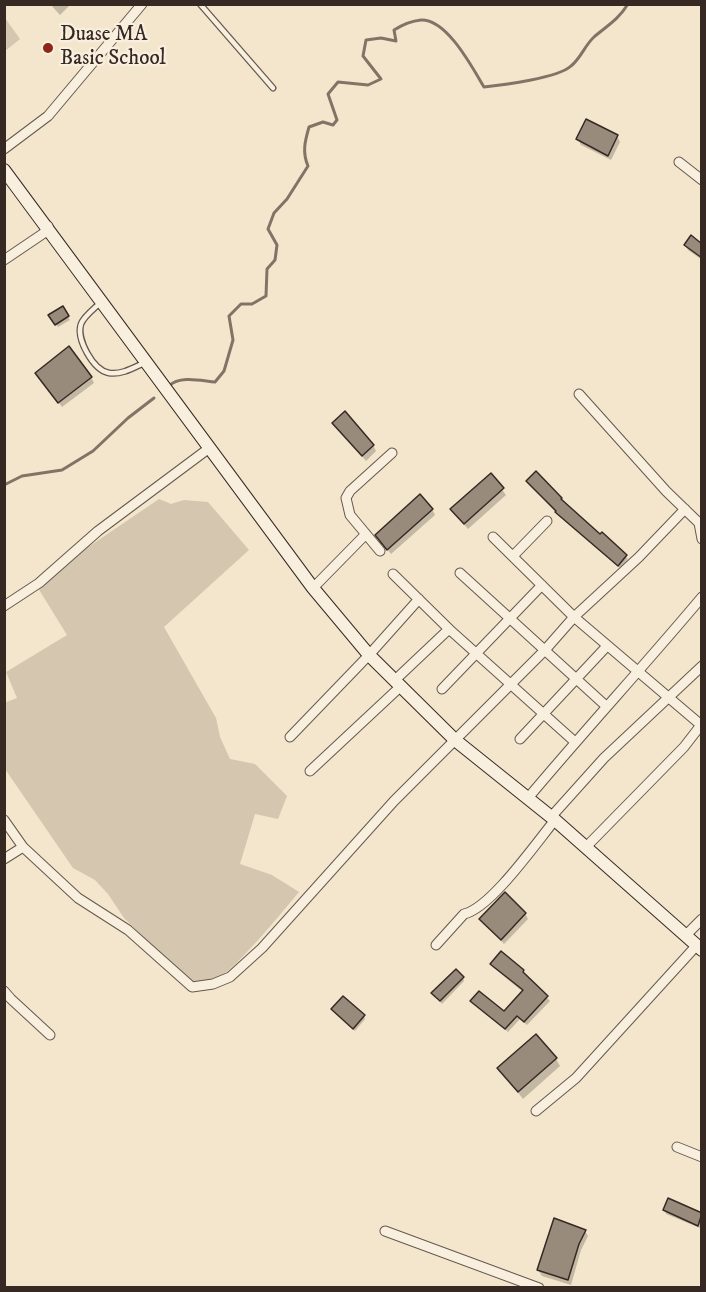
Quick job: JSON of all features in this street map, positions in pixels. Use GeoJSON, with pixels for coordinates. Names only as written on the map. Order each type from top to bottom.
{"type":"FeatureCollection","features":[{"type":"Feature","properties":{"kind":"street"},"geometry":{"type":"LineString","coordinates":[[4,149],[48,116],[142,4]]}},
{"type":"Feature","properties":{"kind":"street"},"geometry":{"type":"LineString","coordinates":[[679,162],[702,180]]}},
{"type":"Feature","properties":{"kind":"street"},"geometry":{"type":"LineString","coordinates":[[4,170],[48,226],[208,449],[313,588],[369,655],[455,740],[553,818],[699,948],[576,1078],[536,1111]]}},
{"type":"Feature","properties":{"kind":"street"},"geometry":{"type":"LineString","coordinates":[[4,260],[44,233],[48,226]]}},
{"type":"Feature","properties":{"kind":"street"},"geometry":{"type":"LineString","coordinates":[[579,394],[684,509],[700,522],[702,539]]}},
{"type":"Feature","properties":{"kind":"street"},"geometry":{"type":"LineString","coordinates":[[4,606],[39,583],[98,531],[208,449]]}},
{"type":"Feature","properties":{"kind":"street"},"geometry":{"type":"LineString","coordinates":[[380,551],[350,515],[346,498],[350,491],[392,453]]}},
{"type":"Feature","properties":{"kind":"street"},"geometry":{"type":"LineString","coordinates":[[4,820],[23,847],[78,898],[128,930],[192,987],[213,984],[230,978],[262,948],[394,801],[512,684],[574,617],[639,557],[684,509]]}},
{"type":"Feature","properties":{"kind":"street"},"geometry":{"type":"LineString","coordinates":[[513,556],[547,521]]}},
{"type":"Feature","properties":{"kind":"street"},"geometry":{"type":"LineString","coordinates":[[313,588],[366,534]]}},
{"type":"Feature","properties":{"kind":"street"},"geometry":{"type":"LineString","coordinates":[[493,537],[574,617],[701,725],[684,747],[586,847]]}},
{"type":"Feature","properties":{"kind":"street"},"geometry":{"type":"LineString","coordinates":[[460,573],[606,706]]}},
{"type":"Feature","properties":{"kind":"street"},"geometry":{"type":"LineString","coordinates":[[393,574],[449,629],[575,742]]}},
{"type":"Feature","properties":{"kind":"street"},"geometry":{"type":"LineString","coordinates":[[442,689],[542,585]]}},
{"type":"Feature","properties":{"kind":"street"},"geometry":{"type":"LineString","coordinates":[[528,798],[702,597]]}},
{"type":"Feature","properties":{"kind":"street"},"geometry":{"type":"LineString","coordinates":[[290,737],[419,599]]}},
{"type":"Feature","properties":{"kind":"street"},"geometry":{"type":"LineString","coordinates":[[310,771],[449,629]]}},
{"type":"Feature","properties":{"kind":"street"},"geometry":{"type":"LineString","coordinates":[[520,739],[607,646]]}},
{"type":"Feature","properties":{"kind":"street"},"geometry":{"type":"LineString","coordinates":[[436,945],[464,914],[471,913],[488,901],[553,818],[604,759],[702,666]]}},
{"type":"Feature","properties":{"kind":"street"},"geometry":{"type":"LineString","coordinates":[[4,859],[23,847]]}},
{"type":"Feature","properties":{"kind":"street"},"geometry":{"type":"LineString","coordinates":[[686,936],[702,919]]}},
{"type":"Feature","properties":{"kind":"street"},"geometry":{"type":"LineString","coordinates":[[4,991],[50,1035]]}},
{"type":"Feature","properties":{"kind":"street"},"geometry":{"type":"LineString","coordinates":[[677,1147],[702,1157]]}},
{"type":"Feature","properties":{"kind":"street"},"geometry":{"type":"LineString","coordinates":[[385,1231],[539,1287]]}},
{"type":"Feature","properties":{"kind":"lane"},"geometry":{"type":"LineString","coordinates":[[200,4],[273,87]]}},
{"type":"Feature","properties":{"kind":"lane"},"geometry":{"type":"LineString","coordinates":[[102,300],[81,322],[80,332],[81,343],[96,365],[106,373],[120,373],[147,362]]}},
{"type":"Feature","properties":{"kind":"shaded area"},"geometry":{"type":"Polygon","coordinates":[[[5,18],[20,39],[5,51],[5,18]]]}},
{"type":"Feature","properties":{"kind":"shaded area"},"geometry":{"type":"Polygon","coordinates":[[[159,499],[171,504],[184,500],[208,502],[249,550],[164,627],[216,718],[220,737],[230,759],[255,764],[287,796],[278,819],[255,814],[240,864],[272,875],[299,892],[231,968],[210,983],[196,985],[124,918],[108,894],[95,880],[73,868],[5,769],[4,703],[17,698],[6,672],[67,635],[38,588],[75,556],[159,499]]]}},
{"type":"Feature","properties":{"kind":"building"},"geometry":{"type":"Polygon","coordinates":[[[586,119],[618,135],[608,156],[576,139],[586,119]]]}},
{"type":"Feature","properties":{"kind":"building"},"geometry":{"type":"Polygon","coordinates":[[[691,235],[702,244],[702,258],[684,245],[691,235]]]}},
{"type":"Feature","properties":{"kind":"building"},"geometry":{"type":"Polygon","coordinates":[[[63,306],[69,316],[55,325],[48,315],[63,306]]]}},
{"type":"Feature","properties":{"kind":"building"},"geometry":{"type":"Polygon","coordinates":[[[69,346],[92,377],[58,403],[35,373],[69,346]]]}},
{"type":"Feature","properties":{"kind":"building"},"geometry":{"type":"Polygon","coordinates":[[[345,411],[374,445],[362,456],[332,423],[345,411]]]}},
{"type":"Feature","properties":{"kind":"building"},"geometry":{"type":"Polygon","coordinates":[[[536,471],[561,499],[627,555],[618,566],[555,512],[526,481],[536,471]]]}},
{"type":"Feature","properties":{"kind":"building"},"geometry":{"type":"Polygon","coordinates":[[[491,473],[504,488],[464,524],[450,509],[491,473]]]}},
{"type":"Feature","properties":{"kind":"building"},"geometry":{"type":"Polygon","coordinates":[[[420,494],[433,509],[387,550],[375,535],[420,494]]]}},
{"type":"Feature","properties":{"kind":"building"},"geometry":{"type":"Polygon","coordinates":[[[505,892],[526,913],[501,940],[479,919],[505,892]]]}},
{"type":"Feature","properties":{"kind":"building"},"geometry":{"type":"Polygon","coordinates":[[[501,951],[524,970],[523,972],[548,996],[524,1022],[517,1016],[505,1029],[470,1001],[479,991],[504,1011],[523,990],[490,964],[501,951]]]}},
{"type":"Feature","properties":{"kind":"building"},"geometry":{"type":"Polygon","coordinates":[[[456,969],[464,977],[440,1001],[431,993],[456,969]]]}},
{"type":"Feature","properties":{"kind":"building"},"geometry":{"type":"Polygon","coordinates":[[[343,996],[365,1015],[353,1029],[331,1009],[343,996]]]}},
{"type":"Feature","properties":{"kind":"building"},"geometry":{"type":"Polygon","coordinates":[[[536,1034],[557,1058],[518,1092],[497,1068],[536,1034]]]}},
{"type":"Feature","properties":{"kind":"building"},"geometry":{"type":"Polygon","coordinates":[[[668,1198],[702,1213],[698,1226],[663,1210],[668,1198]]]}},
{"type":"Feature","properties":{"kind":"building"},"geometry":{"type":"Polygon","coordinates":[[[554,1218],[586,1230],[579,1244],[568,1280],[537,1270],[554,1218]]]}},
{"type":"Feature","properties":{"kind":"waterway"},"geometry":{"type":"LineString","coordinates":[[169,386],[185,380],[215,382],[224,371],[233,340],[229,316],[241,304],[252,304],[266,296],[267,269],[275,260],[277,245],[268,229],[274,213],[287,199],[308,166],[305,142],[309,127],[323,122],[333,125],[337,120],[328,94],[338,82],[368,85],[381,79],[363,56],[366,40],[381,38],[396,41],[394,30],[397,28],[421,20],[431,22],[440,27],[458,46],[484,87],[504,85],[555,74],[571,66],[591,40],[617,18],[628,4]]}},
{"type":"Feature","properties":{"kind":"waterway"},"geometry":{"type":"LineString","coordinates":[[4,485],[22,476],[62,470],[93,451],[128,418],[154,398]]}},
{"type":"Feature","properties":{"kind":"place","name":"Duase MA Basic School"},"geometry":{"type":"Point","coordinates":[48,48]}}]}
